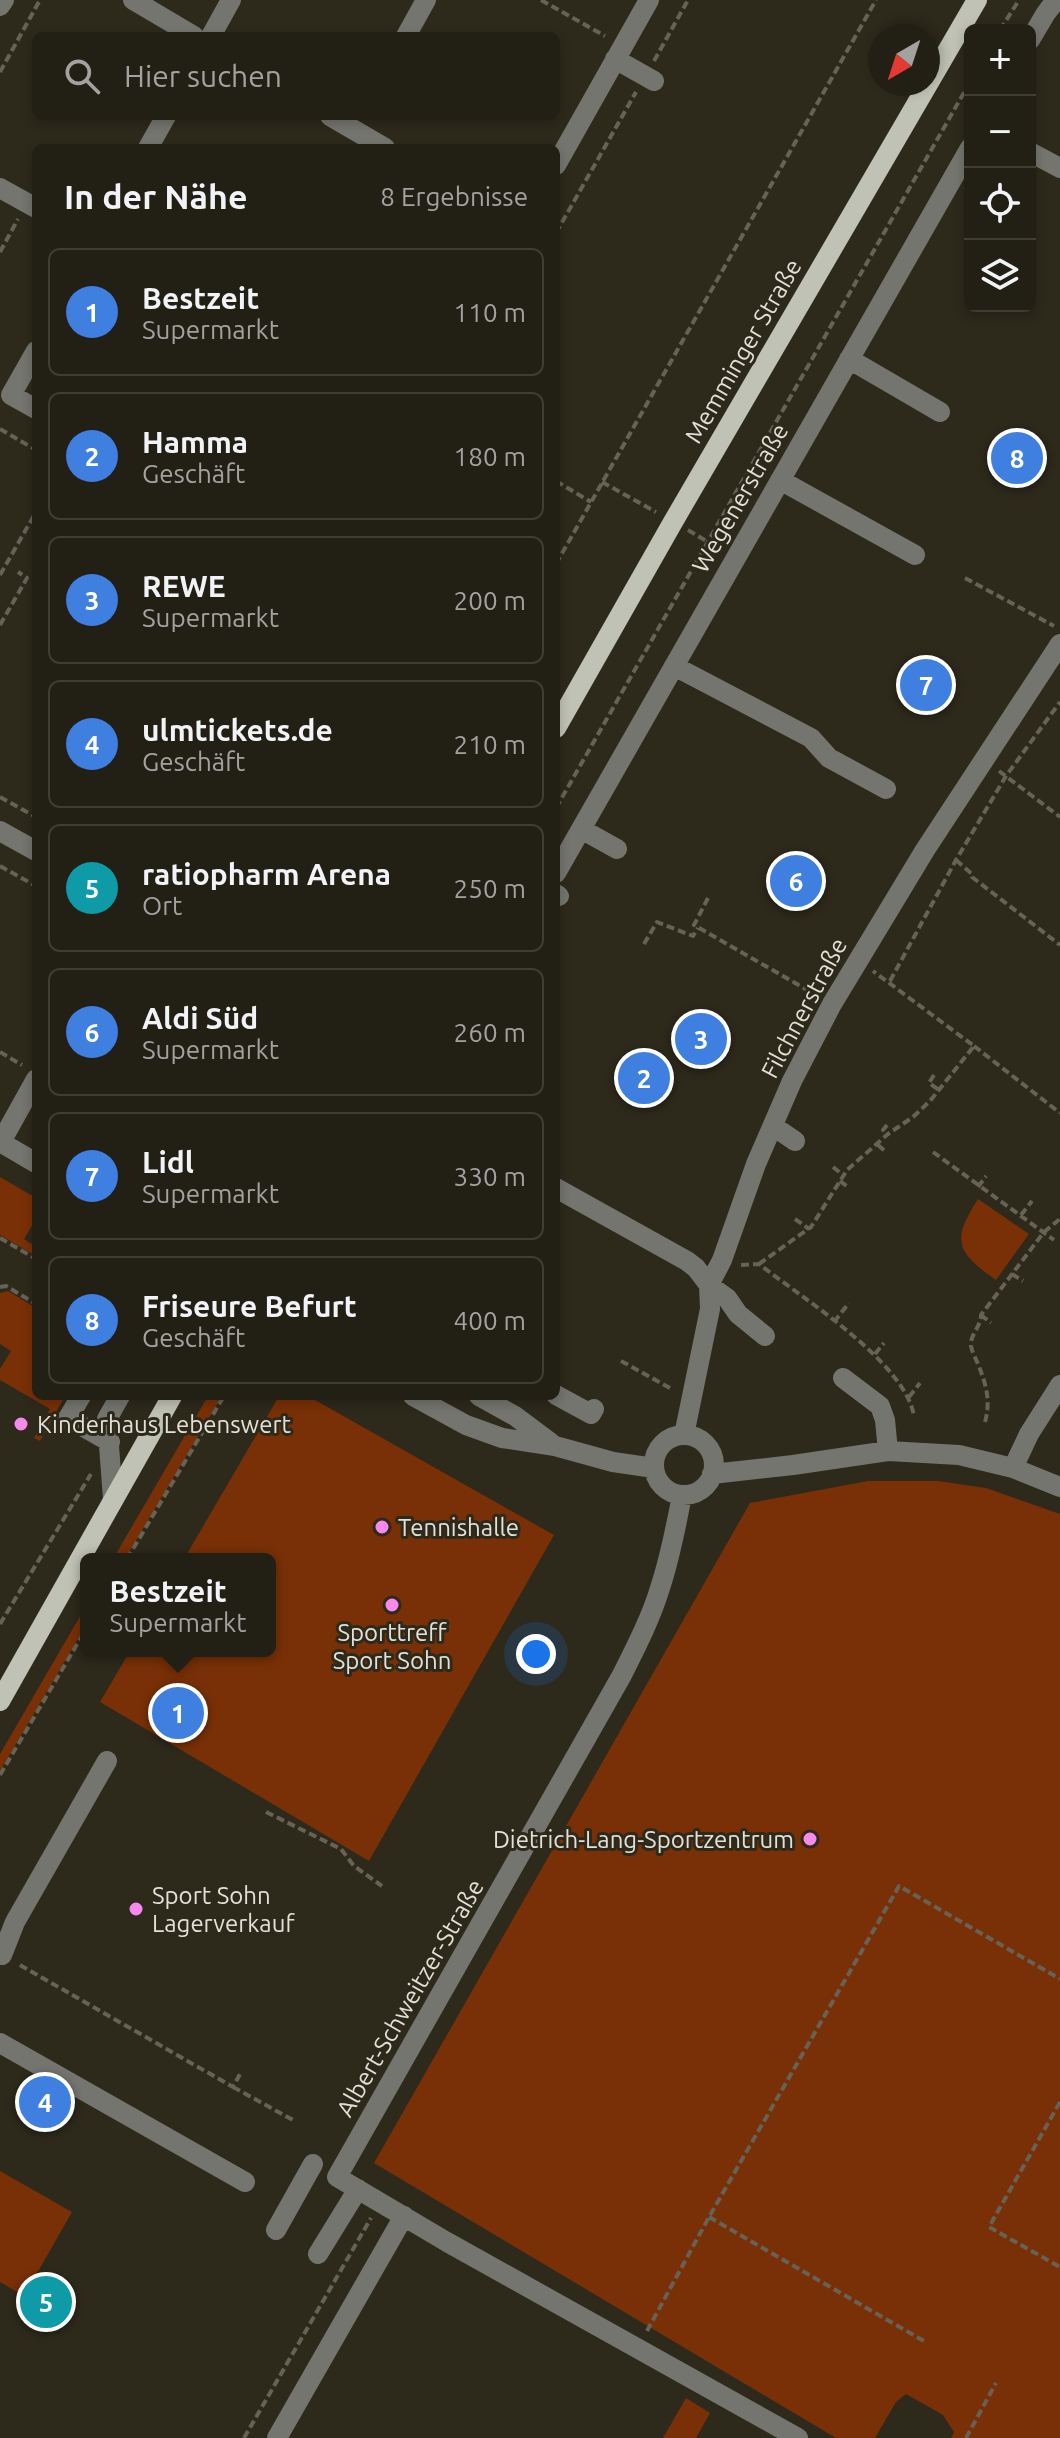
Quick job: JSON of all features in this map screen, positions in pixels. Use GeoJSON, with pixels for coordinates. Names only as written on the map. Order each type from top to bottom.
{"type":"FeatureCollection","features":[{"type":"Feature","properties":{"kind":"main road","name":"Memminger Straße"},"geometry":{"type":"LineString","coordinates":[[560,721],[977,0]]}},
{"type":"Feature","properties":{"kind":"main road"},"geometry":{"type":"LineString","coordinates":[[83,1553],[170,1400]]}},
{"type":"Feature","properties":{"kind":"main road"},"geometry":{"type":"LineString","coordinates":[[0,1701],[80,1558]]}},
{"type":"Feature","properties":{"kind":"street"},"geometry":{"type":"LineString","coordinates":[[0,6],[4,0]]}},
{"type":"Feature","properties":{"kind":"street"},"geometry":{"type":"LineString","coordinates":[[133,0],[187,32]]}},
{"type":"Feature","properties":{"kind":"street"},"geometry":{"type":"LineString","coordinates":[[213,32],[231,0]]}},
{"type":"Feature","properties":{"kind":"street"},"geometry":{"type":"LineString","coordinates":[[408,32],[426,0]]}},
{"type":"Feature","properties":{"kind":"street"},"geometry":{"type":"LineString","coordinates":[[560,158],[649,0]]}},
{"type":"Feature","properties":{"kind":"street"},"geometry":{"type":"LineString","coordinates":[[1036,30],[1056,0]]}},
{"type":"Feature","properties":{"kind":"street"},"geometry":{"type":"LineString","coordinates":[[619,53],[651,73]]}},
{"type":"Feature","properties":{"kind":"street"},"geometry":{"type":"LineString","coordinates":[[150,144],[164,120]]}},
{"type":"Feature","properties":{"kind":"street"},"geometry":{"type":"LineString","coordinates":[[357,123],[381,144]]}},
{"type":"Feature","properties":{"kind":"street"},"geometry":{"type":"LineString","coordinates":[[1036,155],[1060,168]]}},
{"type":"Feature","properties":{"kind":"street","name":"Wegenerstraße"},"geometry":{"type":"LineString","coordinates":[[560,866],[964,158]]}},
{"type":"Feature","properties":{"kind":"street"},"geometry":{"type":"LineString","coordinates":[[0,188],[31,205]]}},
{"type":"Feature","properties":{"kind":"street"},"geometry":{"type":"LineString","coordinates":[[32,358],[11,395],[32,407]]}},
{"type":"Feature","properties":{"kind":"street"},"geometry":{"type":"LineString","coordinates":[[849,359],[940,412]]}},
{"type":"Feature","properties":{"kind":"street"},"geometry":{"type":"LineString","coordinates":[[780,480],[915,555]]}},
{"type":"Feature","properties":{"kind":"street","name":"Filchnerstraße"},"geometry":{"type":"LineString","coordinates":[[684,1435],[710,1309],[709,1285],[754,1193],[773,1126],[809,1069],[857,961],[1060,644]]}},
{"type":"Feature","properties":{"kind":"street"},"geometry":{"type":"LineString","coordinates":[[674,666],[811,738],[829,758],[886,789]]}},
{"type":"Feature","properties":{"kind":"street"},"geometry":{"type":"LineString","coordinates":[[581,829],[617,849]]}},
{"type":"Feature","properties":{"kind":"street"},"geometry":{"type":"LineString","coordinates":[[0,831],[32,849]]}},
{"type":"Feature","properties":{"kind":"street"},"geometry":{"type":"LineString","coordinates":[[31,1073],[0,1142],[32,1161]]}},
{"type":"Feature","properties":{"kind":"street"},"geometry":{"type":"LineString","coordinates":[[773,1126],[795,1141]]}},
{"type":"Feature","properties":{"kind":"street"},"geometry":{"type":"LineString","coordinates":[[561,1196],[632,1219],[696,1268],[709,1285],[727,1298],[740,1300],[769,1331]]}},
{"type":"Feature","properties":{"kind":"street"},"geometry":{"type":"LineString","coordinates":[[840,1383],[880,1406],[885,1420],[888,1451]]}},
{"type":"Feature","properties":{"kind":"street"},"geometry":{"type":"LineString","coordinates":[[1013,1468],[1029,1434],[1060,1385]]}},
{"type":"Feature","properties":{"kind":"street"},"geometry":{"type":"LineString","coordinates":[[560,1397],[591,1414],[594,1409]]}},
{"type":"Feature","properties":{"kind":"street"},"geometry":{"type":"LineString","coordinates":[[79,1400],[68,1418],[110,1442]]}},
{"type":"Feature","properties":{"kind":"street"},"geometry":{"type":"LineString","coordinates":[[113,1499],[107,1419],[118,1400]]}},
{"type":"Feature","properties":{"kind":"street"},"geometry":{"type":"LineString","coordinates":[[420,1400],[466,1425],[502,1438],[555,1446],[613,1462],[654,1468]]}},
{"type":"Feature","properties":{"kind":"street"},"geometry":{"type":"LineString","coordinates":[[486,1400],[515,1416],[555,1446]]}},
{"type":"Feature","properties":{"kind":"street"},"geometry":{"type":"LineString","coordinates":[[684,1435],[698,1439],[708,1448],[714,1462],[707,1485],[699,1491],[682,1495],[661,1485],[654,1468],[659,1448],[670,1439],[684,1435]]}},
{"type":"Feature","properties":{"kind":"street"},"geometry":{"type":"LineString","coordinates":[[712,1474],[888,1451],[959,1455],[1013,1468],[1060,1487]]}},
{"type":"Feature","properties":{"kind":"street","name":"Albert-Schweitzer-Straße"},"geometry":{"type":"LineString","coordinates":[[348,2183],[644,1632],[669,1560],[682,1495]]}},
{"type":"Feature","properties":{"kind":"street"},"geometry":{"type":"LineString","coordinates":[[2,1955],[15,1922],[107,1761]]}},
{"type":"Feature","properties":{"kind":"street"},"geometry":{"type":"LineString","coordinates":[[0,2043],[245,2182]]}},
{"type":"Feature","properties":{"kind":"street"},"geometry":{"type":"LineString","coordinates":[[309,2162],[299,2190],[272,2227],[309,2162]]}},
{"type":"Feature","properties":{"kind":"street"},"geometry":{"type":"LineString","coordinates":[[348,2183],[798,2438]]}},
{"type":"Feature","properties":{"kind":"street"},"geometry":{"type":"LineString","coordinates":[[348,2183],[314,2252],[333,2209],[348,2183]]}},
{"type":"Feature","properties":{"kind":"street"},"geometry":{"type":"LineString","coordinates":[[277,2438],[404,2216]]}},
{"type":"Feature","properties":{"kind":"path"},"geometry":{"type":"LineString","coordinates":[[0,72],[40,0]]}},
{"type":"Feature","properties":{"kind":"path"},"geometry":{"type":"LineString","coordinates":[[541,0],[651,73]]}},
{"type":"Feature","properties":{"kind":"path"},"geometry":{"type":"LineString","coordinates":[[560,226],[651,73],[688,0]]}},
{"type":"Feature","properties":{"kind":"path"},"geometry":{"type":"LineString","coordinates":[[560,557],[876,0]]}},
{"type":"Feature","properties":{"kind":"path"},"geometry":{"type":"LineString","coordinates":[[1004,24],[1019,0]]}},
{"type":"Feature","properties":{"kind":"path"},"geometry":{"type":"LineString","coordinates":[[560,801],[964,93]]}},
{"type":"Feature","properties":{"kind":"path"},"geometry":{"type":"LineString","coordinates":[[0,252],[31,205]]}},
{"type":"Feature","properties":{"kind":"path"},"geometry":{"type":"LineString","coordinates":[[0,429],[32,448]]}},
{"type":"Feature","properties":{"kind":"path"},"geometry":{"type":"LineString","coordinates":[[560,483],[591,502]]}},
{"type":"Feature","properties":{"kind":"path"},"geometry":{"type":"LineString","coordinates":[[0,575],[32,519]]}},
{"type":"Feature","properties":{"kind":"path"},"geometry":{"type":"LineString","coordinates":[[0,625],[27,578],[18,572]]}},
{"type":"Feature","properties":{"kind":"path"},"geometry":{"type":"LineString","coordinates":[[965,578],[1060,629]]}},
{"type":"Feature","properties":{"kind":"path"},"geometry":{"type":"LineString","coordinates":[[890,981],[1006,776],[1060,702]]}},
{"type":"Feature","properties":{"kind":"path"},"geometry":{"type":"LineString","coordinates":[[984,759],[1060,817]]}},
{"type":"Feature","properties":{"kind":"path"},"geometry":{"type":"LineString","coordinates":[[0,797],[32,815]]}},
{"type":"Feature","properties":{"kind":"path"},"geometry":{"type":"LineString","coordinates":[[956,860],[972,877],[1060,945]]}},
{"type":"Feature","properties":{"kind":"path"},"geometry":{"type":"LineString","coordinates":[[0,866],[32,884]]}},
{"type":"Feature","properties":{"kind":"path"},"geometry":{"type":"LineString","coordinates":[[708,898],[694,925],[838,1008]]}},
{"type":"Feature","properties":{"kind":"path"},"geometry":{"type":"LineString","coordinates":[[644,944],[657,922],[693,936],[698,928]]}},
{"type":"Feature","properties":{"kind":"path"},"geometry":{"type":"LineString","coordinates":[[857,961],[890,981],[1060,1113]]}},
{"type":"Feature","properties":{"kind":"path"},"geometry":{"type":"LineString","coordinates":[[722,1260],[738,1265],[759,1264],[809,1229],[853,1164],[913,1117],[974,1046]]}},
{"type":"Feature","properties":{"kind":"path"},"geometry":{"type":"LineString","coordinates":[[0,1052],[31,1073]]}},
{"type":"Feature","properties":{"kind":"path"},"geometry":{"type":"LineString","coordinates":[[934,1075],[929,1083],[939,1090]]}},
{"type":"Feature","properties":{"kind":"path"},"geometry":{"type":"LineString","coordinates":[[887,1125],[883,1130],[888,1134]]}},
{"type":"Feature","properties":{"kind":"path"},"geometry":{"type":"LineString","coordinates":[[878,1145],[887,1153]]}},
{"type":"Feature","properties":{"kind":"path"},"geometry":{"type":"LineString","coordinates":[[933,1152],[1054,1240]]}},
{"type":"Feature","properties":{"kind":"path"},"geometry":{"type":"LineString","coordinates":[[833,1167],[848,1187]]}},
{"type":"Feature","properties":{"kind":"path"},"geometry":{"type":"LineString","coordinates":[[978,1187],[986,1176]]}},
{"type":"Feature","properties":{"kind":"path"},"geometry":{"type":"LineString","coordinates":[[1021,1215],[1032,1201]]}},
{"type":"Feature","properties":{"kind":"path"},"geometry":{"type":"LineString","coordinates":[[795,1219],[809,1229]]}},
{"type":"Feature","properties":{"kind":"path"},"geometry":{"type":"LineString","coordinates":[[985,1422],[989,1411],[988,1396],[971,1343],[981,1324],[981,1315],[1044,1232],[1060,1219]]}},
{"type":"Feature","properties":{"kind":"path"},"geometry":{"type":"LineString","coordinates":[[0,1238],[32,1257]]}},
{"type":"Feature","properties":{"kind":"path"},"geometry":{"type":"LineString","coordinates":[[759,1264],[875,1354],[909,1397],[914,1416]]}},
{"type":"Feature","properties":{"kind":"path"},"geometry":{"type":"LineString","coordinates":[[1012,1274],[1023,1281]]}},
{"type":"Feature","properties":{"kind":"path"},"geometry":{"type":"LineString","coordinates":[[0,1287],[6,1286],[32,1302]]}},
{"type":"Feature","properties":{"kind":"path"},"geometry":{"type":"LineString","coordinates":[[834,1322],[849,1303]]}},
{"type":"Feature","properties":{"kind":"path"},"geometry":{"type":"LineString","coordinates":[[981,1315],[991,1323]]}},
{"type":"Feature","properties":{"kind":"path"},"geometry":{"type":"LineString","coordinates":[[875,1354],[884,1343]]}},
{"type":"Feature","properties":{"kind":"path"},"geometry":{"type":"LineString","coordinates":[[621,1361],[670,1388]]}},
{"type":"Feature","properties":{"kind":"path"},"geometry":{"type":"LineString","coordinates":[[909,1397],[920,1383]]}},
{"type":"Feature","properties":{"kind":"path"},"geometry":{"type":"LineString","coordinates":[[131,1553],[222,1400]]}},
{"type":"Feature","properties":{"kind":"path"},"geometry":{"type":"LineString","coordinates":[[0,1624],[110,1442]]}},
{"type":"Feature","properties":{"kind":"path"},"geometry":{"type":"LineString","coordinates":[[0,1775],[80,1639]]}},
{"type":"Feature","properties":{"kind":"path"},"geometry":{"type":"LineString","coordinates":[[266,1812],[341,1849],[354,1866],[382,1886]]}},
{"type":"Feature","properties":{"kind":"path"},"geometry":{"type":"LineString","coordinates":[[637,2348],[899,1886],[1060,1979]]}},
{"type":"Feature","properties":{"kind":"path"},"geometry":{"type":"LineString","coordinates":[[2,1955],[293,2120]]}},
{"type":"Feature","properties":{"kind":"path"},"geometry":{"type":"LineString","coordinates":[[233,2087],[240,2074]]}},
{"type":"Feature","properties":{"kind":"path"},"geometry":{"type":"LineString","coordinates":[[1060,2102],[989,2227],[1060,2267]]}},
{"type":"Feature","properties":{"kind":"path"},"geometry":{"type":"LineString","coordinates":[[244,2438],[380,2202]]}},
{"type":"Feature","properties":{"kind":"path"},"geometry":{"type":"LineString","coordinates":[[709,2217],[924,2341]]}},
{"type":"Feature","properties":{"kind":"path"},"geometry":{"type":"LineString","coordinates":[[966,2438],[996,2383]]}},
{"type":"Feature","properties":{"kind":"shaded area"},"geometry":{"type":"Polygon","coordinates":[[[0,1177],[32,1196],[32,1226],[24,1239],[32,1244],[32,1254],[0,1235],[0,1177]]]}},
{"type":"Feature","properties":{"kind":"shaded area"},"geometry":{"type":"Polygon","coordinates":[[[978,1199],[1029,1234],[996,1280],[973,1261],[962,1245],[964,1225],[978,1199]]]}},
{"type":"Feature","properties":{"kind":"shaded area"},"geometry":{"type":"Polygon","coordinates":[[[8,1291],[32,1306],[32,1399],[0,1380],[0,1369],[11,1351],[0,1344],[0,1293],[8,1291]]]}},
{"type":"Feature","properties":{"kind":"shaded area"},"geometry":{"type":"Polygon","coordinates":[[[34,1400],[63,1400],[40,1441],[34,1438],[50,1409],[34,1400]]]}},
{"type":"Feature","properties":{"kind":"shaded area"},"geometry":{"type":"Polygon","coordinates":[[[206,1400],[220,1400],[129,1553],[116,1553],[206,1400]]]}},
{"type":"Feature","properties":{"kind":"shaded area","name":"Sporttreff Sport Sohn"},"geometry":{"type":"Polygon","coordinates":[[[277,1400],[315,1400],[554,1535],[369,1861],[100,1702],[126,1657],[276,1657],[276,1553],[187,1553],[277,1400]]]}},
{"type":"Feature","properties":{"kind":"shaded area","name":"Dietrich-Lang-Sportzentrum"},"geometry":{"type":"Polygon","coordinates":[[[868,1481],[938,1481],[986,1488],[1060,1514],[1060,2438],[951,2438],[954,2432],[943,2415],[906,2394],[896,2402],[875,2438],[836,2438],[374,2163],[750,1503],[868,1481]]]}},
{"type":"Feature","properties":{"kind":"shaded area"},"geometry":{"type":"Polygon","coordinates":[[[80,1616],[80,1635],[0,1771],[0,1754],[80,1616]]]}},
{"type":"Feature","properties":{"kind":"shaded area"},"geometry":{"type":"Polygon","coordinates":[[[0,2171],[72,2212],[24,2296],[0,2282],[0,2171]]]}},
{"type":"Feature","properties":{"kind":"shaded area"},"geometry":{"type":"Polygon","coordinates":[[[686,2398],[710,2413],[696,2438],[663,2438],[686,2398]]]}},
{"type":"Feature","properties":{"kind":"place","name":"Friseure Befurt"},"geometry":{"type":"Point","coordinates":[1017,458]}},
{"type":"Feature","properties":{"kind":"place","name":"Lidl"},"geometry":{"type":"Point","coordinates":[926,685]}},
{"type":"Feature","properties":{"kind":"place","name":"Aldi Süd"},"geometry":{"type":"Point","coordinates":[796,881]}},
{"type":"Feature","properties":{"kind":"place","name":"REWE"},"geometry":{"type":"Point","coordinates":[701,1039]}},
{"type":"Feature","properties":{"kind":"place","name":"Hamma"},"geometry":{"type":"Point","coordinates":[644,1078]}},
{"type":"Feature","properties":{"kind":"place","name":"Kinderhaus Lebenswert"},"geometry":{"type":"Point","coordinates":[21,1424]}},
{"type":"Feature","properties":{"kind":"place","name":"Tennishalle"},"geometry":{"type":"Point","coordinates":[382,1527]}},
{"type":"Feature","properties":{"kind":"place","name":"Sporttreff Sport Sohn"},"geometry":{"type":"Point","coordinates":[392,1605]}},
{"type":"Feature","properties":{"kind":"place","name":"Bestzeit"},"geometry":{"type":"Point","coordinates":[178,1713]}},
{"type":"Feature","properties":{"kind":"place","name":"Dietrich-Lang-Sportzentrum"},"geometry":{"type":"Point","coordinates":[810,1839]}},
{"type":"Feature","properties":{"kind":"place","name":"Sport Sohn Lagerverkauf"},"geometry":{"type":"Point","coordinates":[136,1909]}},
{"type":"Feature","properties":{"kind":"place","name":"ulmtickets.de"},"geometry":{"type":"Point","coordinates":[45,2102]}},
{"type":"Feature","properties":{"kind":"place","name":"ratiopharm Arena"},"geometry":{"type":"Point","coordinates":[46,2302]}}]}
